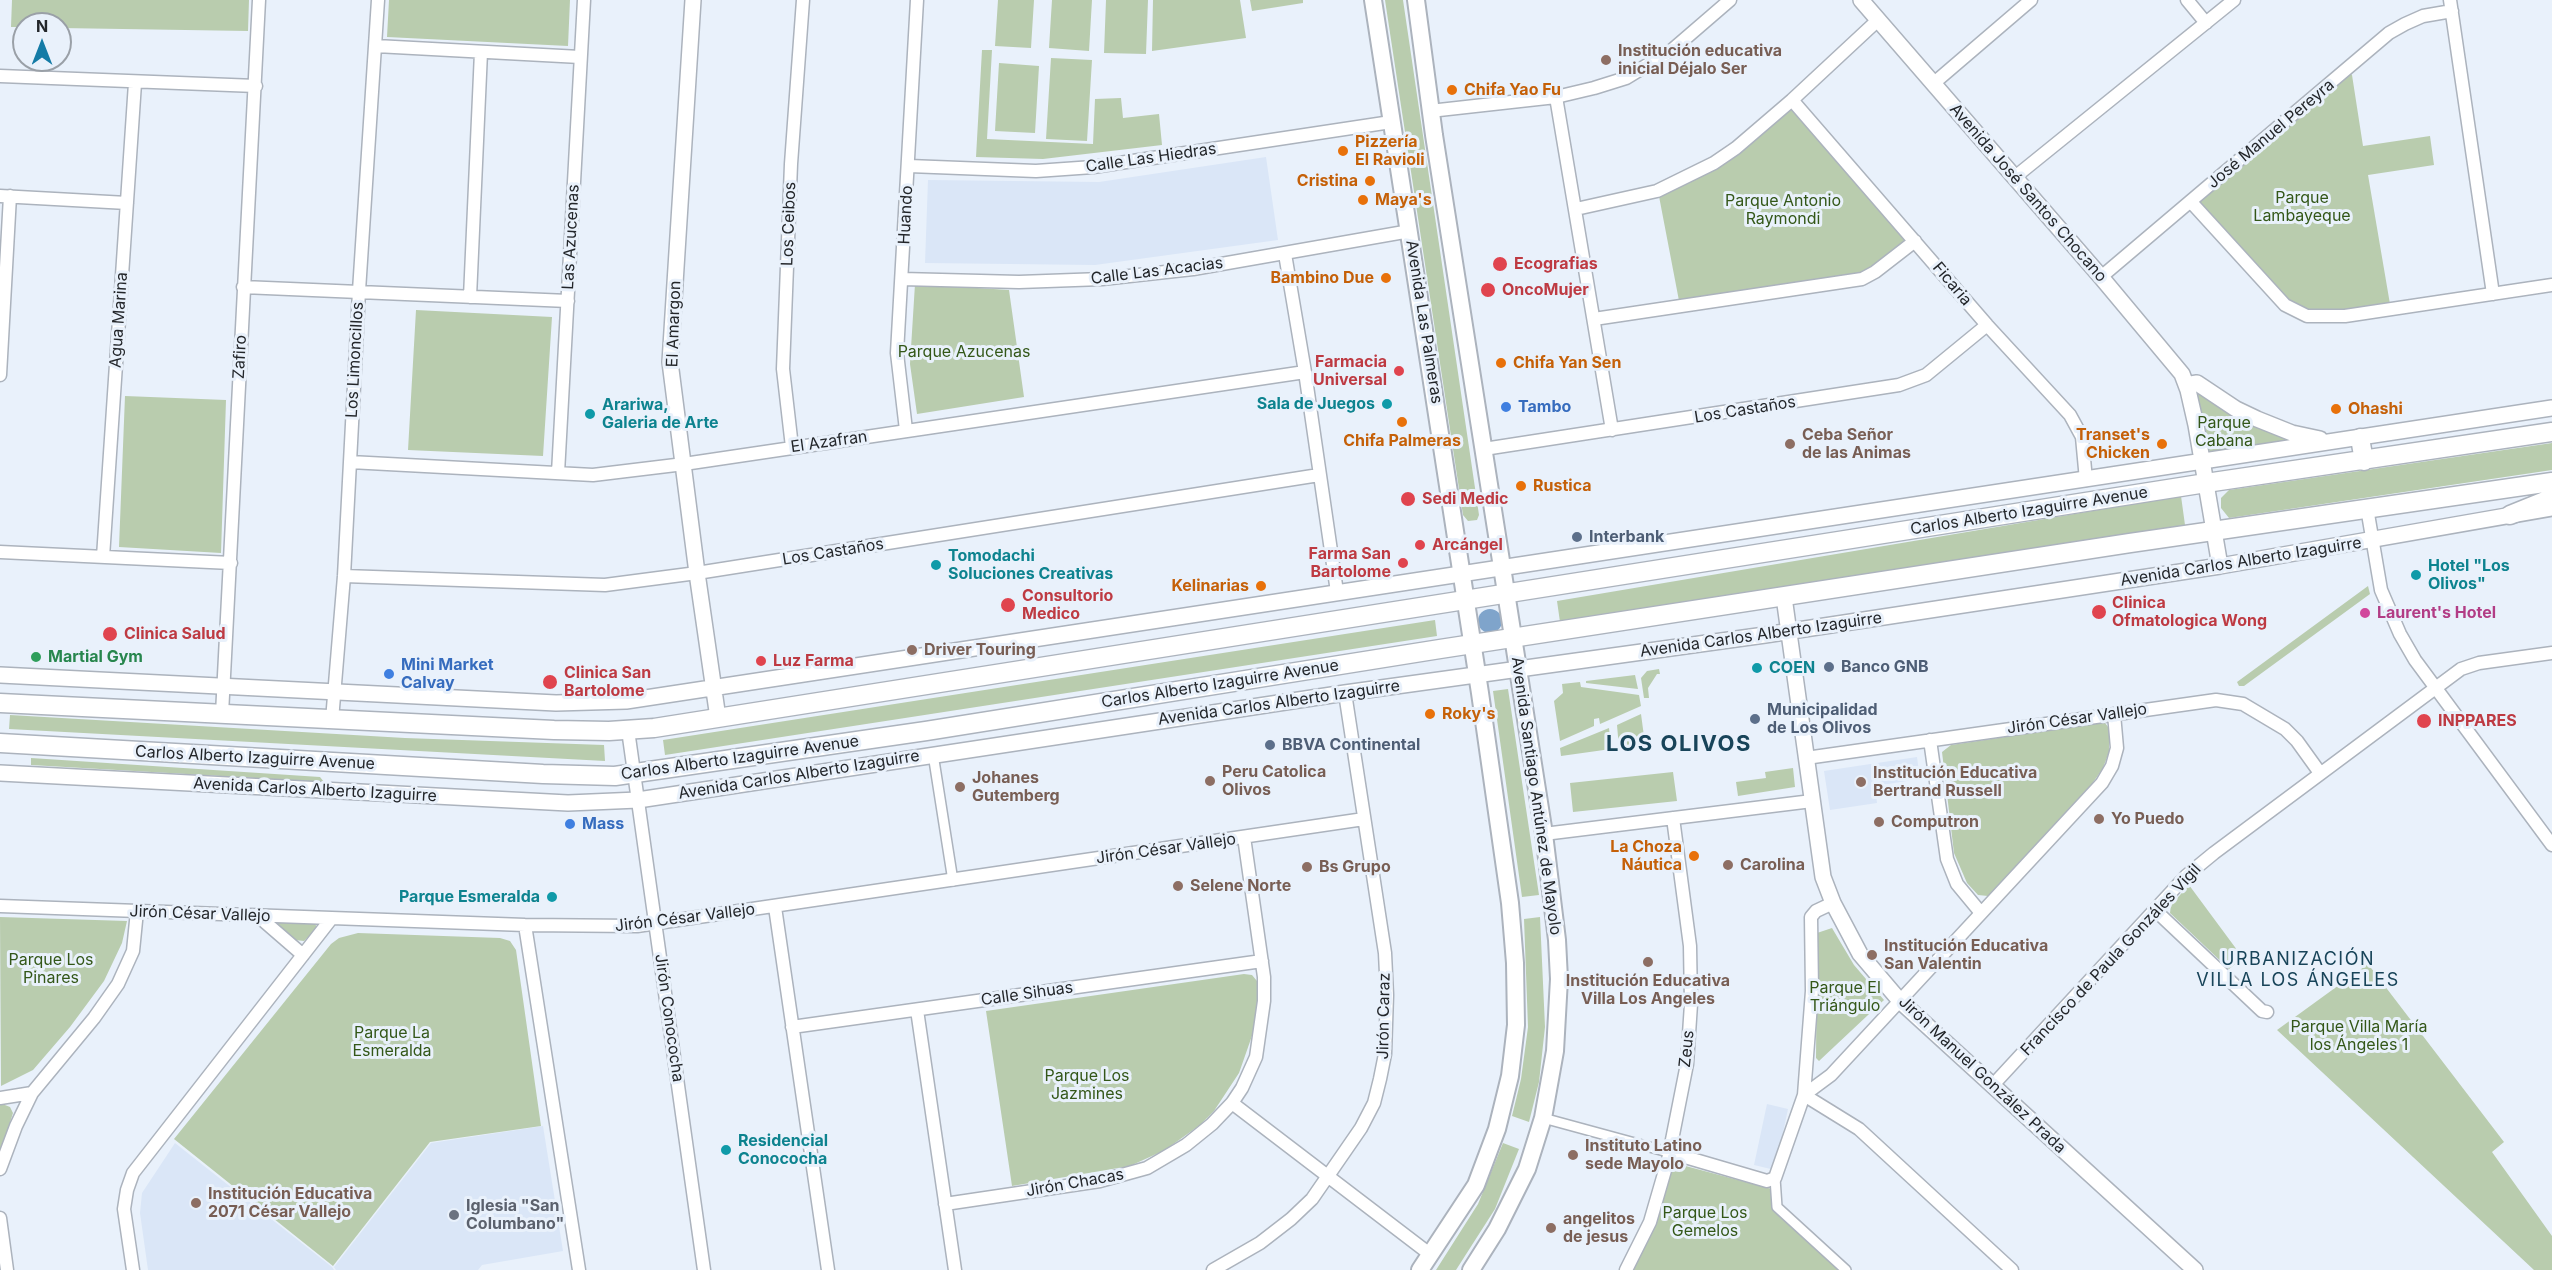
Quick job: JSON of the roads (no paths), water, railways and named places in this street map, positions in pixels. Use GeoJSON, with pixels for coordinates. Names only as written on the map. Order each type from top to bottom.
{"type":"FeatureCollection","features":[{"type":"Feature","properties":{"kind":"main road","name":"Avenida Las Palmeras"},"geometry":{"type":"LineString","coordinates":[[1373,0],[1472,644]]}},
{"type":"Feature","properties":{"kind":"main road"},"geometry":{"type":"LineString","coordinates":[[0,703],[554,730],[628,730],[718,718],[1507,593],[1430,111],[1417,0]]}},
{"type":"Feature","properties":{"kind":"main road","name":"Carlos Alberto Izaguirre Avenue"},"geometry":{"type":"LineString","coordinates":[[1507,593],[2206,483],[2552,432]]}},
{"type":"Feature","properties":{"kind":"main road"},"geometry":{"type":"LineString","coordinates":[[2360,438],[2364,460]]}},
{"type":"Feature","properties":{"kind":"main road"},"geometry":{"type":"LineString","coordinates":[[1420,1270],[1476,1185],[1497,1129],[1510,1076],[1516,1025],[1515,963],[1510,903],[1472,644],[2552,482]]}},
{"type":"Feature","properties":{"kind":"main road"},"geometry":{"type":"LineString","coordinates":[[2510,514],[2552,498]]}},
{"type":"Feature","properties":{"kind":"main road","name":"Avenida Santiago Antúnez de Mayolo"},"geometry":{"type":"LineString","coordinates":[[1471,1270],[1497,1229],[1527,1169],[1544,1118],[1555,1051],[1559,979],[1557,940],[1544,834],[1507,593]]}},
{"type":"Feature","properties":{"kind":"main road","name":"Carlos Alberto Izaguirre Avenue"},"geometry":{"type":"LineString","coordinates":[[0,743],[543,774],[615,776],[915,733],[1472,644]]}},
{"type":"Feature","properties":{"kind":"street","name":"Zafiro"},"geometry":{"type":"LineString","coordinates":[[222,714],[259,0]]}},
{"type":"Feature","properties":{"kind":"street","name":"Los Limoncillos"},"geometry":{"type":"LineString","coordinates":[[332,720],[344,576],[359,291],[378,0]]}},
{"type":"Feature","properties":{"kind":"street","name":"Las Azucenas"},"geometry":{"type":"LineString","coordinates":[[558,473],[584,0]]}},
{"type":"Feature","properties":{"kind":"street","name":"El Amargon"},"geometry":{"type":"LineString","coordinates":[[693,0],[670,362],[718,718]]}},
{"type":"Feature","properties":{"kind":"street","name":"Los Ceibos"},"geometry":{"type":"LineString","coordinates":[[792,447],[783,369],[791,164],[803,0]]}},
{"type":"Feature","properties":{"kind":"street","name":"Huando"},"geometry":{"type":"LineString","coordinates":[[906,430],[897,353],[917,0]]}},
{"type":"Feature","properties":{"kind":"street"},"geometry":{"type":"LineString","coordinates":[[1430,111],[1556,97],[1610,84],[1639,71],[1672,50],[1730,0]]}},
{"type":"Feature","properties":{"kind":"street","name":"Avenida José Santos Chocano"},"geometry":{"type":"LineString","coordinates":[[1861,0],[2175,364],[2188,390],[2220,566]]}},
{"type":"Feature","properties":{"kind":"street"},"geometry":{"type":"LineString","coordinates":[[1934,83],[2030,0]]}},
{"type":"Feature","properties":{"kind":"street"},"geometry":{"type":"LineString","coordinates":[[2187,0],[2206,23]]}},
{"type":"Feature","properties":{"kind":"street"},"geometry":{"type":"LineString","coordinates":[[2015,177],[2234,0]]}},
{"type":"Feature","properties":{"kind":"street"},"geometry":{"type":"LineString","coordinates":[[2451,6],[2493,294]]}},
{"type":"Feature","properties":{"kind":"street","name":"José Manuel Pereyra"},"geometry":{"type":"LineString","coordinates":[[2101,277],[2389,33],[2413,20],[2451,6]]}},
{"type":"Feature","properties":{"kind":"street"},"geometry":{"type":"LineString","coordinates":[[1576,209],[1658,191],[1737,148],[1878,20]]}},
{"type":"Feature","properties":{"kind":"street"},"geometry":{"type":"LineString","coordinates":[[376,46],[580,57]]}},
{"type":"Feature","properties":{"kind":"street"},"geometry":{"type":"LineString","coordinates":[[470,297],[481,52]]}},
{"type":"Feature","properties":{"kind":"street"},"geometry":{"type":"LineString","coordinates":[[0,76],[256,86]]}},
{"type":"Feature","properties":{"kind":"street","name":"Agua Marina"},"geometry":{"type":"LineString","coordinates":[[103,557],[135,83]]}},
{"type":"Feature","properties":{"kind":"street"},"geometry":{"type":"LineString","coordinates":[[1556,97],[1612,430]]}},
{"type":"Feature","properties":{"kind":"street","name":"Ficaria"},"geometry":{"type":"LineString","coordinates":[[1792,100],[1987,325],[2066,410],[2082,437],[2086,480]]}},
{"type":"Feature","properties":{"kind":"street","name":"Calle Las Hiedras"},"geometry":{"type":"LineString","coordinates":[[909,166],[1024,171],[1093,167],[1391,122]]}},
{"type":"Feature","properties":{"kind":"street"},"geometry":{"type":"LineString","coordinates":[[0,375],[5,196],[127,203]]}},
{"type":"Feature","properties":{"kind":"street"},"geometry":{"type":"LineString","coordinates":[[2191,202],[2285,305],[2301,315],[2319,318],[2345,316],[2552,285]]}},
{"type":"Feature","properties":{"kind":"street","name":"Calle Las Acacias"},"geometry":{"type":"LineString","coordinates":[[902,279],[1019,282],[1102,279],[1192,269],[1410,231]]}},
{"type":"Feature","properties":{"kind":"street"},"geometry":{"type":"LineString","coordinates":[[1594,319],[1862,279],[1875,272],[1915,240]]}},
{"type":"Feature","properties":{"kind":"street"},"geometry":{"type":"LineString","coordinates":[[1285,254],[1305,372],[1337,592]]}},
{"type":"Feature","properties":{"kind":"street"},"geometry":{"type":"LineString","coordinates":[[243,287],[568,301]]}},
{"type":"Feature","properties":{"kind":"street","name":"Los Castaños"},"geometry":{"type":"LineString","coordinates":[[1484,449],[1899,385],[1926,375],[1987,325]]}},
{"type":"Feature","properties":{"kind":"street","name":"El Azafran"},"geometry":{"type":"LineString","coordinates":[[350,462],[593,475],[684,464],[1305,372]]}},
{"type":"Feature","properties":{"kind":"street"},"geometry":{"type":"LineString","coordinates":[[2188,390],[2191,384],[2196,383],[2235,409],[2274,427],[2304,437],[2338,441]]}},
{"type":"Feature","properties":{"kind":"street"},"geometry":{"type":"LineString","coordinates":[[0,675],[334,690],[556,703],[606,703],[713,690],[1337,592],[2552,408]]}},
{"type":"Feature","properties":{"kind":"street","name":"Los Castaños"},"geometry":{"type":"LineString","coordinates":[[344,576],[605,585],[697,573],[1319,475]]}},
{"type":"Feature","properties":{"kind":"street"},"geometry":{"type":"LineString","coordinates":[[2367,508],[2381,590],[2389,612],[2415,660],[2552,845]]}},
{"type":"Feature","properties":{"kind":"street","name":"Avenida Carlos Alberto Izaguirre"},"geometry":{"type":"LineString","coordinates":[[0,773],[568,803],[638,800],[1345,693],[1789,632],[2220,566],[2552,508]]}},
{"type":"Feature","properties":{"kind":"street"},"geometry":{"type":"LineString","coordinates":[[0,552],[231,563]]}},
{"type":"Feature","properties":{"kind":"street","name":"Jirón Manuel González Prada"},"geometry":{"type":"LineString","coordinates":[[1784,597],[1821,864],[1833,903],[1860,954],[1900,1001],[2188,1268]]}},
{"type":"Feature","properties":{"kind":"street","name":"Francisco de Paula Gonzáles Vigil"},"geometry":{"type":"LineString","coordinates":[[1993,1085],[2186,876],[2461,669],[2472,664],[2552,652]]}},
{"type":"Feature","properties":{"kind":"street","name":"Jirón Caraz"},"geometry":{"type":"LineString","coordinates":[[1213,1270],[1260,1243],[1301,1210],[1328,1178],[1361,1128],[1374,1103],[1385,1054],[1387,995],[1384,953],[1345,693]]}},
{"type":"Feature","properties":{"kind":"street","name":"Jirón César Vallejo"},"geometry":{"type":"LineString","coordinates":[[1806,758],[2216,700],[2243,704],[2285,729],[2297,741],[2320,773]]}},
{"type":"Feature","properties":{"kind":"street"},"geometry":{"type":"LineString","coordinates":[[1804,1095],[1831,1075],[2108,775],[2116,748],[2114,714]]}},
{"type":"Feature","properties":{"kind":"street","name":"Jirón Conococha"},"geometry":{"type":"LineString","coordinates":[[628,730],[704,1270]]}},
{"type":"Feature","properties":{"kind":"street"},"geometry":{"type":"LineString","coordinates":[[1930,740],[1947,859],[1957,884],[1981,913]]}},
{"type":"Feature","properties":{"kind":"street"},"geometry":{"type":"LineString","coordinates":[[933,754],[953,881]]}},
{"type":"Feature","properties":{"kind":"street"},"geometry":{"type":"LineString","coordinates":[[1544,834],[1812,801]]}},
{"type":"Feature","properties":{"kind":"street","name":"Zeus"},"geometry":{"type":"LineString","coordinates":[[1626,1270],[1650,1222],[1668,1160],[1687,1064],[1691,1004],[1690,946],[1673,818]]}},
{"type":"Feature","properties":{"kind":"street","name":"Jirón César Vallejo"},"geometry":{"type":"LineString","coordinates":[[0,906],[614,927],[656,924],[775,907],[1364,819]]}},
{"type":"Feature","properties":{"kind":"street","name":"Jirón Chacas"},"geometry":{"type":"LineString","coordinates":[[945,1204],[1100,1181],[1139,1171],[1159,1162],[1186,1145],[1212,1124],[1232,1103],[1249,1074],[1260,1042],[1264,1001],[1262,961],[1244,837]]}},
{"type":"Feature","properties":{"kind":"street"},"geometry":{"type":"LineString","coordinates":[[1833,903],[1816,911],[1810,917],[1812,991],[1804,1095],[1776,1178],[1777,1207],[1846,1270]]}},
{"type":"Feature","properties":{"kind":"street"},"geometry":{"type":"LineString","coordinates":[[775,907],[828,1270]]}},
{"type":"Feature","properties":{"kind":"street"},"geometry":{"type":"LineString","coordinates":[[0,1169],[16,1126],[32,1093],[94,1018],[118,984],[133,951],[137,911]]}},
{"type":"Feature","properties":{"kind":"street"},"geometry":{"type":"LineString","coordinates":[[2156,911],[2262,1011],[2267,1012]]}},
{"type":"Feature","properties":{"kind":"street"},"geometry":{"type":"LineString","coordinates":[[258,916],[303,955]]}},
{"type":"Feature","properties":{"kind":"street"},"geometry":{"type":"LineString","coordinates":[[133,1270],[124,1209],[133,1173],[331,919]]}},
{"type":"Feature","properties":{"kind":"street"},"geometry":{"type":"LineString","coordinates":[[525,925],[579,1270]]}},
{"type":"Feature","properties":{"kind":"street","name":"Calle Sihuas"},"geometry":{"type":"LineString","coordinates":[[792,1028],[1262,961]]}},
{"type":"Feature","properties":{"kind":"street"},"geometry":{"type":"LineString","coordinates":[[916,1010],[955,1270]]}},
{"type":"Feature","properties":{"kind":"street"},"geometry":{"type":"LineString","coordinates":[[0,1098],[32,1093]]}},
{"type":"Feature","properties":{"kind":"street"},"geometry":{"type":"LineString","coordinates":[[1804,1095],[1859,1129],[2012,1270]]}},
{"type":"Feature","properties":{"kind":"street"},"geometry":{"type":"LineString","coordinates":[[1232,1103],[1431,1255]]}},
{"type":"Feature","properties":{"kind":"street"},"geometry":{"type":"LineString","coordinates":[[1544,1118],[1767,1181],[1776,1178]]}},
{"type":"Feature","properties":{"kind":"street"},"geometry":{"type":"LineString","coordinates":[[0,1218],[7,1270]]}},
{"type":"Feature","properties":{"kind":"water"},"geometry":{"type":"Polygon","coordinates":[[[1490,609],[1499,612],[1502,621],[1499,630],[1490,633],[1481,630],[1478,621],[1481,612],[1490,609]]]}},
{"type":"Feature","properties":{"kind":"place","name":"Institución educativa inicial Déjalo Ser"},"geometry":{"type":"Point","coordinates":[1606,60]}},
{"type":"Feature","properties":{"kind":"place","name":"Chifa Yao Fu"},"geometry":{"type":"Point","coordinates":[1452,90]}},
{"type":"Feature","properties":{"kind":"place","name":"Pizzería El Ravioli"},"geometry":{"type":"Point","coordinates":[1343,151]}},
{"type":"Feature","properties":{"kind":"place","name":"Cristina"},"geometry":{"type":"Point","coordinates":[1370,181]}},
{"type":"Feature","properties":{"kind":"place","name":"Maya's"},"geometry":{"type":"Point","coordinates":[1363,200]}},
{"type":"Feature","properties":{"kind":"place","name":"Ecografias"},"geometry":{"type":"Point","coordinates":[1500,264]}},
{"type":"Feature","properties":{"kind":"place","name":"Bambino Due"},"geometry":{"type":"Point","coordinates":[1386,278]}},
{"type":"Feature","properties":{"kind":"place","name":"OncoMujer"},"geometry":{"type":"Point","coordinates":[1488,290]}},
{"type":"Feature","properties":{"kind":"place","name":"Chifa Yan Sen"},"geometry":{"type":"Point","coordinates":[1501,363]}},
{"type":"Feature","properties":{"kind":"place","name":"Farmacia Universal"},"geometry":{"type":"Point","coordinates":[1399,371]}},
{"type":"Feature","properties":{"kind":"place","name":"Sala de Juegos"},"geometry":{"type":"Point","coordinates":[1387,404]}},
{"type":"Feature","properties":{"kind":"place","name":"Tambo"},"geometry":{"type":"Point","coordinates":[1506,407]}},
{"type":"Feature","properties":{"kind":"place","name":"Ohashi"},"geometry":{"type":"Point","coordinates":[2336,409]}},
{"type":"Feature","properties":{"kind":"place","name":"Arariwa, Galeria de Arte"},"geometry":{"type":"Point","coordinates":[590,414]}},
{"type":"Feature","properties":{"kind":"place","name":"Chifa Palmeras"},"geometry":{"type":"Point","coordinates":[1402,422]}},
{"type":"Feature","properties":{"kind":"place","name":"Ceba Señor de las Animas"},"geometry":{"type":"Point","coordinates":[1790,444]}},
{"type":"Feature","properties":{"kind":"place","name":"Transet's Chicken"},"geometry":{"type":"Point","coordinates":[2162,444]}},
{"type":"Feature","properties":{"kind":"place","name":"Rustica"},"geometry":{"type":"Point","coordinates":[1521,486]}},
{"type":"Feature","properties":{"kind":"place","name":"Sedi Medic"},"geometry":{"type":"Point","coordinates":[1408,499]}},
{"type":"Feature","properties":{"kind":"place","name":"Interbank"},"geometry":{"type":"Point","coordinates":[1577,537]}},
{"type":"Feature","properties":{"kind":"place","name":"Arcángel"},"geometry":{"type":"Point","coordinates":[1420,545]}},
{"type":"Feature","properties":{"kind":"place","name":"Farma San Bartolome"},"geometry":{"type":"Point","coordinates":[1403,563]}},
{"type":"Feature","properties":{"kind":"place","name":"Tomodachi Soluciones Creativas"},"geometry":{"type":"Point","coordinates":[936,565]}},
{"type":"Feature","properties":{"kind":"place","name":"Hotel \"Los Olivos\""},"geometry":{"type":"Point","coordinates":[2416,575]}},
{"type":"Feature","properties":{"kind":"place","name":"Kelinarias"},"geometry":{"type":"Point","coordinates":[1261,586]}},
{"type":"Feature","properties":{"kind":"place","name":"Consultorio Medico"},"geometry":{"type":"Point","coordinates":[1008,605]}},
{"type":"Feature","properties":{"kind":"place","name":"Clinica Ofmatologica Wong"},"geometry":{"type":"Point","coordinates":[2099,612]}},
{"type":"Feature","properties":{"kind":"place","name":"Laurent's Hotel"},"geometry":{"type":"Point","coordinates":[2365,613]}},
{"type":"Feature","properties":{"kind":"place","name":"Clinica Salud"},"geometry":{"type":"Point","coordinates":[110,634]}},
{"type":"Feature","properties":{"kind":"place","name":"Driver Touring"},"geometry":{"type":"Point","coordinates":[912,650]}},
{"type":"Feature","properties":{"kind":"place","name":"Martial Gym"},"geometry":{"type":"Point","coordinates":[36,657]}},
{"type":"Feature","properties":{"kind":"place","name":"Luz Farma"},"geometry":{"type":"Point","coordinates":[761,661]}},
{"type":"Feature","properties":{"kind":"place","name":"Banco GNB"},"geometry":{"type":"Point","coordinates":[1829,667]}},
{"type":"Feature","properties":{"kind":"place","name":"COEN"},"geometry":{"type":"Point","coordinates":[1757,668]}},
{"type":"Feature","properties":{"kind":"place","name":"Mini Market Calvay"},"geometry":{"type":"Point","coordinates":[389,674]}},
{"type":"Feature","properties":{"kind":"place","name":"Clinica San Bartolome"},"geometry":{"type":"Point","coordinates":[550,682]}},
{"type":"Feature","properties":{"kind":"place","name":"Roky's"},"geometry":{"type":"Point","coordinates":[1430,714]}},
{"type":"Feature","properties":{"kind":"place","name":"Municipalidad de Los Olivos"},"geometry":{"type":"Point","coordinates":[1755,719]}},
{"type":"Feature","properties":{"kind":"place","name":"INPPARES"},"geometry":{"type":"Point","coordinates":[2424,721]}},
{"type":"Feature","properties":{"kind":"place","name":"BBVA Continental"},"geometry":{"type":"Point","coordinates":[1270,745]}},
{"type":"Feature","properties":{"kind":"place","name":"Peru Catolica Olivos"},"geometry":{"type":"Point","coordinates":[1210,781]}},
{"type":"Feature","properties":{"kind":"place","name":"Institución Educativa Bertrand Russell"},"geometry":{"type":"Point","coordinates":[1861,782]}},
{"type":"Feature","properties":{"kind":"place","name":"Johanes Gutemberg"},"geometry":{"type":"Point","coordinates":[960,787]}},
{"type":"Feature","properties":{"kind":"place","name":"Yo Puedo"},"geometry":{"type":"Point","coordinates":[2099,819]}},
{"type":"Feature","properties":{"kind":"place","name":"Computron"},"geometry":{"type":"Point","coordinates":[1879,822]}},
{"type":"Feature","properties":{"kind":"place","name":"Mass"},"geometry":{"type":"Point","coordinates":[570,824]}},
{"type":"Feature","properties":{"kind":"place","name":"La Choza Náutica"},"geometry":{"type":"Point","coordinates":[1694,856]}},
{"type":"Feature","properties":{"kind":"place","name":"Carolina"},"geometry":{"type":"Point","coordinates":[1728,865]}},
{"type":"Feature","properties":{"kind":"place","name":"Bs Grupo"},"geometry":{"type":"Point","coordinates":[1307,867]}},
{"type":"Feature","properties":{"kind":"place","name":"Selene Norte"},"geometry":{"type":"Point","coordinates":[1178,886]}},
{"type":"Feature","properties":{"kind":"place","name":"Parque Esmeralda"},"geometry":{"type":"Point","coordinates":[552,897]}},
{"type":"Feature","properties":{"kind":"place","name":"Institución Educativa San Valentin"},"geometry":{"type":"Point","coordinates":[1872,955]}},
{"type":"Feature","properties":{"kind":"place","name":"Institución Educativa Villa Los Angeles"},"geometry":{"type":"Point","coordinates":[1648,962]}},
{"type":"Feature","properties":{"kind":"place","name":"Residencial Conococha"},"geometry":{"type":"Point","coordinates":[726,1150]}},
{"type":"Feature","properties":{"kind":"place","name":"Instituto Latino sede Mayolo"},"geometry":{"type":"Point","coordinates":[1573,1155]}},
{"type":"Feature","properties":{"kind":"place","name":"Institución Educativa 2071 César Vallejo"},"geometry":{"type":"Point","coordinates":[196,1203]}},
{"type":"Feature","properties":{"kind":"place","name":"Iglesia \"San Columbano\""},"geometry":{"type":"Point","coordinates":[454,1215]}},
{"type":"Feature","properties":{"kind":"place","name":"angelitos de jesus"},"geometry":{"type":"Point","coordinates":[1551,1228]}},
{"type":"Feature","properties":{"kind":"district","name":"LOS OLIVOS"},"geometry":{"type":"Point","coordinates":[1679,744]}},
{"type":"Feature","properties":{"kind":"district","name":"URBANIZACIÓN VILLA LOS ÁNGELES"},"geometry":{"type":"Point","coordinates":[2298,970]}},
{"type":"Feature","properties":{"kind":"park label","name":"Parque Lambayeque"},"geometry":{"type":"Point","coordinates":[2302,207]}},
{"type":"Feature","properties":{"kind":"park label","name":"Parque Antonio Raymondi"},"geometry":{"type":"Point","coordinates":[1783,210]}},
{"type":"Feature","properties":{"kind":"park label","name":"Parque Azucenas"},"geometry":{"type":"Point","coordinates":[964,352]}},
{"type":"Feature","properties":{"kind":"park label","name":"Parque Cabana"},"geometry":{"type":"Point","coordinates":[2224,432]}},
{"type":"Feature","properties":{"kind":"park label","name":"Parque Los Pinares"},"geometry":{"type":"Point","coordinates":[51,969]}},
{"type":"Feature","properties":{"kind":"park label","name":"Parque El Triángulo"},"geometry":{"type":"Point","coordinates":[1845,997]}},
{"type":"Feature","properties":{"kind":"park label","name":"Parque Villa María los Ángeles 1"},"geometry":{"type":"Point","coordinates":[2359,1036]}},
{"type":"Feature","properties":{"kind":"park label","name":"Parque La Esmeralda"},"geometry":{"type":"Point","coordinates":[392,1042]}},
{"type":"Feature","properties":{"kind":"park label","name":"Parque Los Jazmines"},"geometry":{"type":"Point","coordinates":[1087,1085]}},
{"type":"Feature","properties":{"kind":"park label","name":"Parque Los Gemelos"},"geometry":{"type":"Point","coordinates":[1705,1222]}}]}
